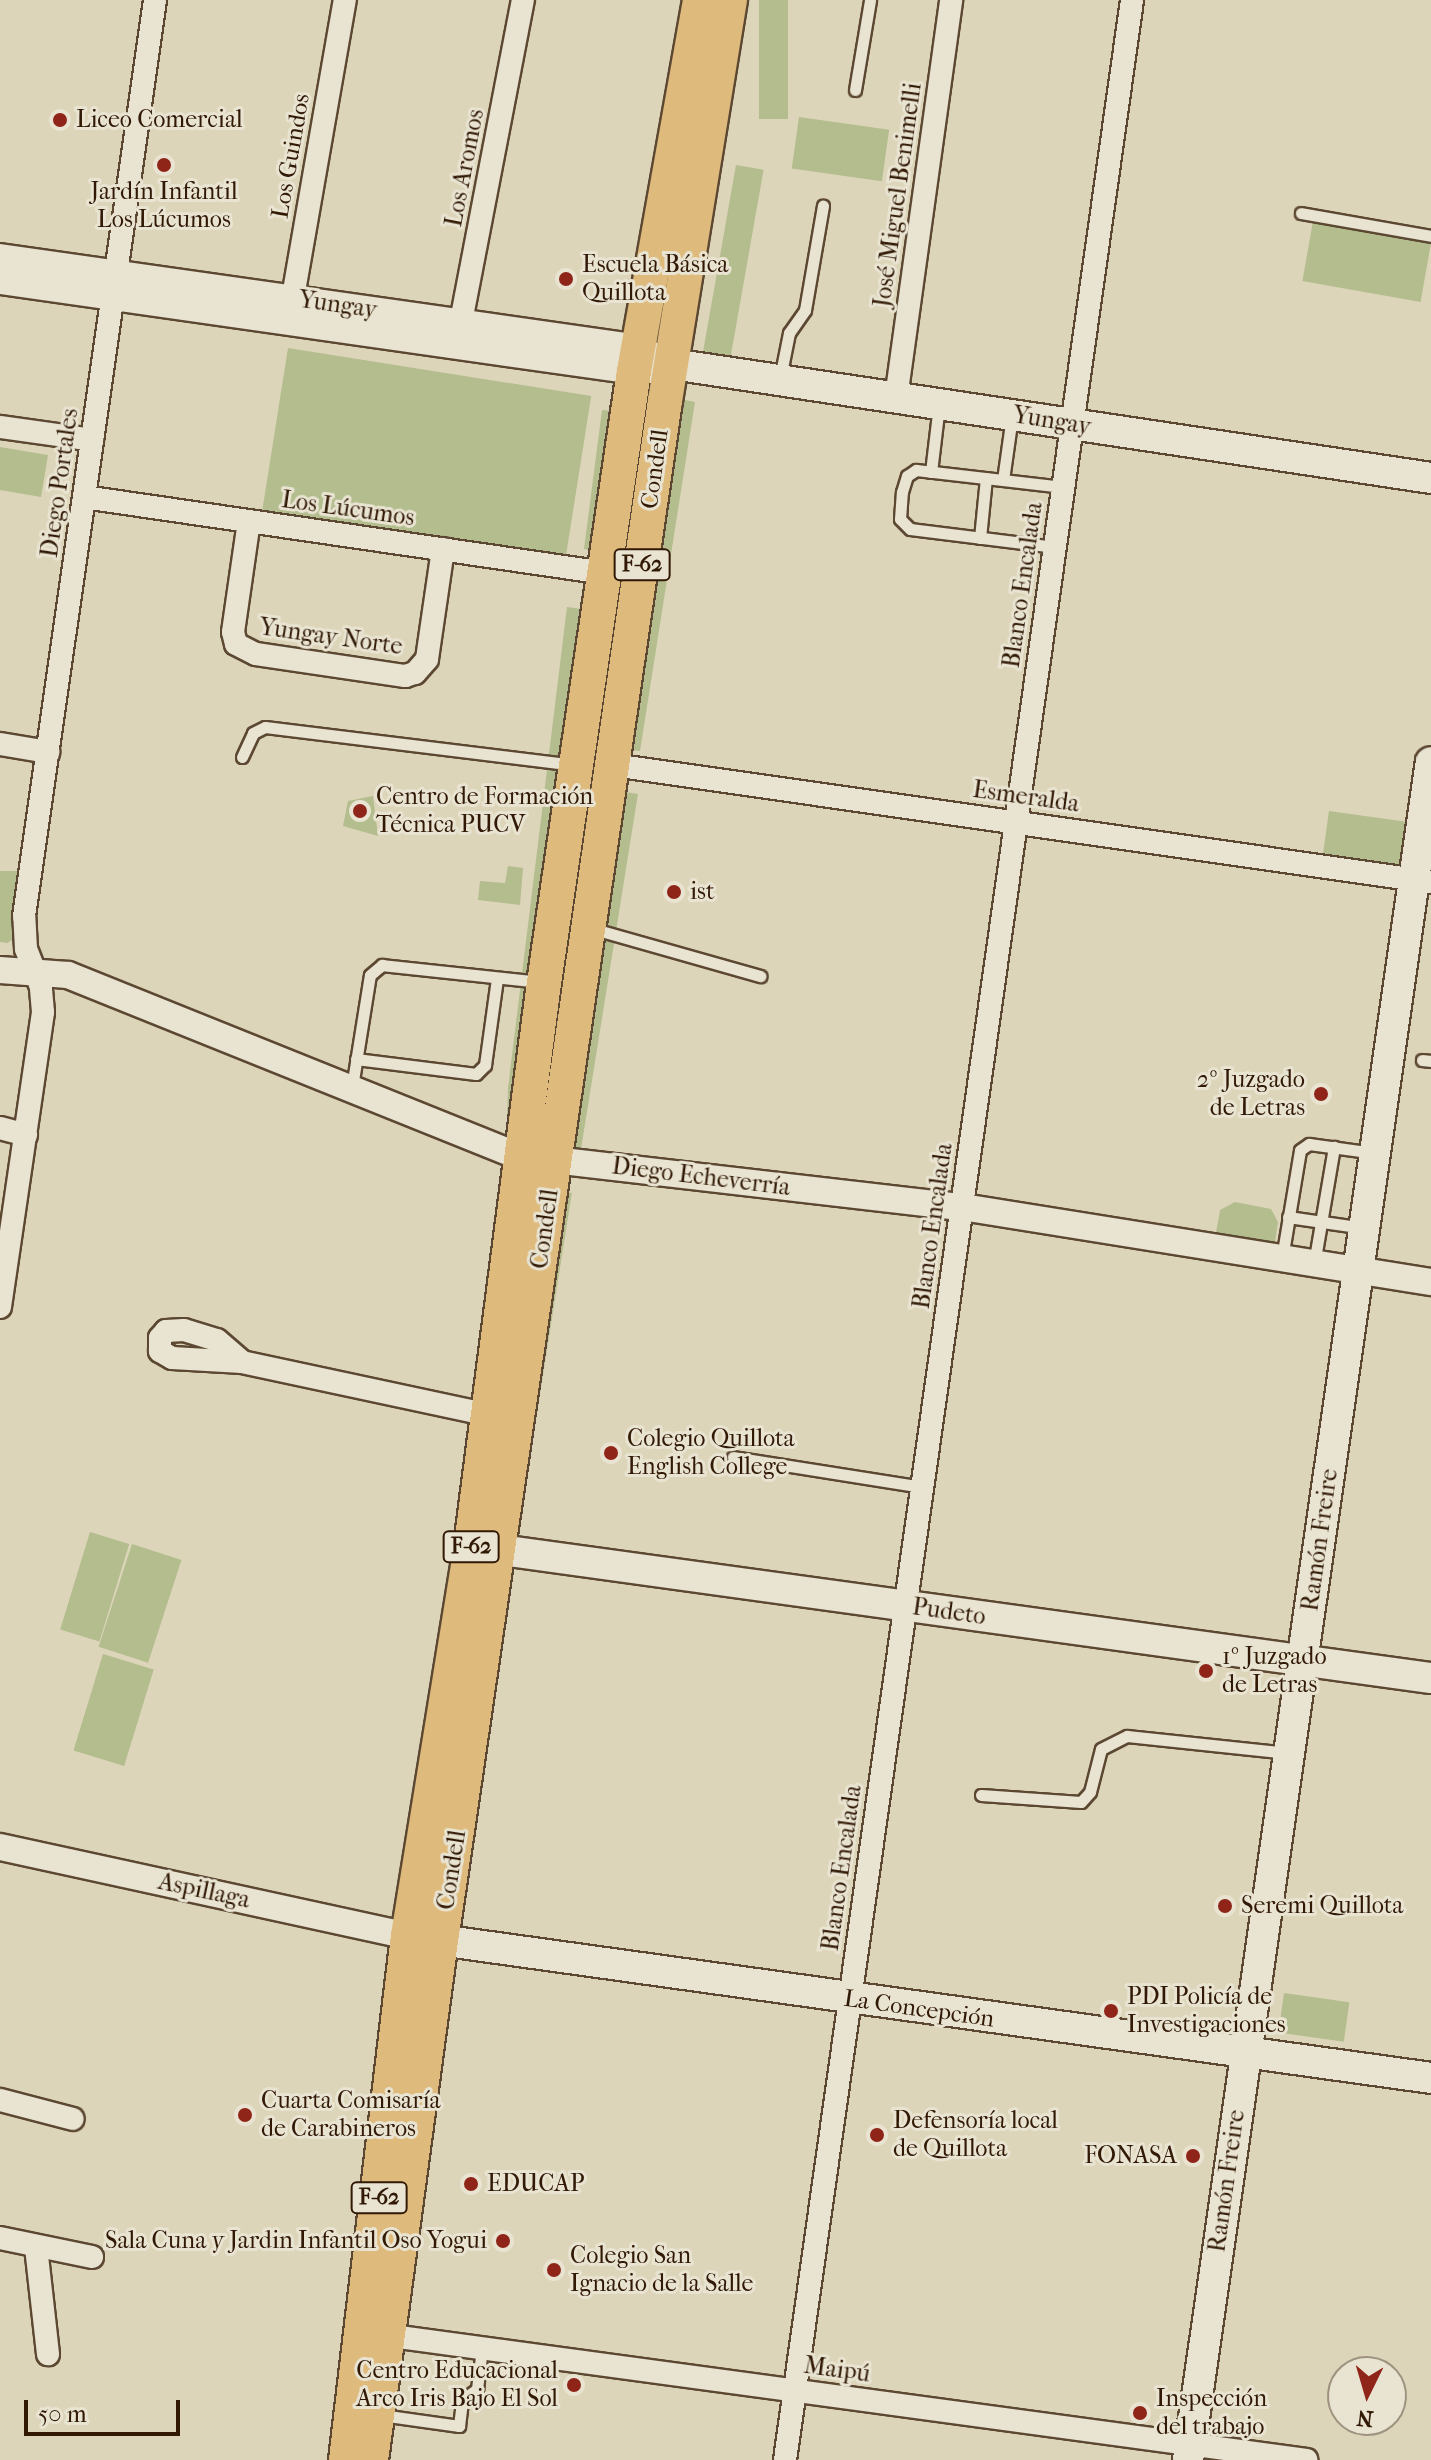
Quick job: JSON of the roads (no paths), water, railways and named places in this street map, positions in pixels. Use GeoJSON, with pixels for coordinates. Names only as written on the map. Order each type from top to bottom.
{"type":"FeatureCollection","features":[{"type":"Feature","properties":{"kind":"main road","name":"Condell"},"geometry":{"type":"LineString","coordinates":[[371,2460],[376,2415],[374,2334],[408,1936],[469,1561],[484,1414],[519,1156],[636,360],[700,0]]}},
{"type":"Feature","properties":{"kind":"main road","name":"Condell"},"geometry":{"type":"LineString","coordinates":[[346,2460],[374,2334],[441,1940],[501,1550],[554,1160],[672,364],[730,0]]}},
{"type":"Feature","properties":{"kind":"main road","name":"Yungay"},"geometry":{"type":"LineString","coordinates":[[636,360],[1431,478]]}},
{"type":"Feature","properties":{"kind":"main road","name":"Ramón Freire"},"geometry":{"type":"LineString","coordinates":[[1189,2452],[1375,1153],[1423,881],[1431,762]]}},
{"type":"Feature","properties":{"kind":"main road","name":"Pudeto"},"geometry":{"type":"LineString","coordinates":[[469,1561],[501,1550],[1431,1678]]}},
{"type":"Feature","properties":{"kind":"main road","name":"La Concepción"},"geometry":{"type":"LineString","coordinates":[[408,1936],[849,2000],[1431,2078]]}},
{"type":"Feature","properties":{"kind":"street","name":"Diego Portales"},"geometry":{"type":"LineString","coordinates":[[0,1307],[2,1275],[43,1012],[24,924],[155,0]]}},
{"type":"Feature","properties":{"kind":"street","name":"Los Guindos"},"geometry":{"type":"LineString","coordinates":[[290,310],[345,0]]}},
{"type":"Feature","properties":{"kind":"street","name":"Los Aromos"},"geometry":{"type":"LineString","coordinates":[[459,334],[523,0]]}},
{"type":"Feature","properties":{"kind":"street","name":"José Miguel Benimelli"},"geometry":{"type":"LineString","coordinates":[[896,398],[951,0]]}},
{"type":"Feature","properties":{"kind":"street","name":"Blanco Encalada"},"geometry":{"type":"LineString","coordinates":[[785,2460],[1132,0]]}},
{"type":"Feature","properties":{"kind":"street","name":"Yungay"},"geometry":{"type":"LineString","coordinates":[[0,257],[114,285],[636,360]]}},
{"type":"Feature","properties":{"kind":"street","name":"Yungay"},"geometry":{"type":"LineString","coordinates":[[0,281],[114,285]]}},
{"type":"Feature","properties":{"kind":"street"},"geometry":{"type":"LineString","coordinates":[[0,427],[92,440]]}},
{"type":"Feature","properties":{"kind":"street","name":"Los Lúcumos"},"geometry":{"type":"LineString","coordinates":[[84,497],[605,573]]}},
{"type":"Feature","properties":{"kind":"street","name":"Yungay Norte"},"geometry":{"type":"LineString","coordinates":[[249,521],[233,632],[244,650],[405,676],[415,673],[427,659],[443,549]]}},
{"type":"Feature","properties":{"kind":"street"},"geometry":{"type":"LineString","coordinates":[[0,744],[48,752]]}},
{"type":"Feature","properties":{"kind":"street","name":"Esmeralda"},"geometry":{"type":"LineString","coordinates":[[613,765],[1423,881]]}},
{"type":"Feature","properties":{"kind":"street","name":"Diego Echeverría"},"geometry":{"type":"LineString","coordinates":[[0,970],[68,975],[519,1156],[962,1207],[1431,1282]]}},
{"type":"Feature","properties":{"kind":"street"},"geometry":{"type":"LineString","coordinates":[[0,1128],[26,1135]]}},
{"type":"Feature","properties":{"kind":"street"},"geometry":{"type":"LineString","coordinates":[[242,1362],[484,1414]]}},
{"type":"Feature","properties":{"kind":"street","name":"Aspillaga"},"geometry":{"type":"LineString","coordinates":[[0,1847],[408,1936]]}},
{"type":"Feature","properties":{"kind":"street"},"geometry":{"type":"LineString","coordinates":[[0,2100],[73,2119]]}},
{"type":"Feature","properties":{"kind":"street"},"geometry":{"type":"LineString","coordinates":[[0,2238],[92,2257]]}},
{"type":"Feature","properties":{"kind":"street"},"geometry":{"type":"LineString","coordinates":[[36,2247],[48,2354]]}},
{"type":"Feature","properties":{"kind":"street","name":"Maipú"},"geometry":{"type":"LineString","coordinates":[[374,2334],[794,2390],[1189,2452],[1306,2460]]}},
{"type":"Feature","properties":{"kind":"lane"},"geometry":{"type":"LineString","coordinates":[[855,90],[870,0]]}},
{"type":"Feature","properties":{"kind":"lane"},"geometry":{"type":"LineString","coordinates":[[780,380],[789,333],[805,310],[823,206]]}},
{"type":"Feature","properties":{"kind":"lane"},"geometry":{"type":"LineString","coordinates":[[1301,213],[1431,236]]}},
{"type":"Feature","properties":{"kind":"lane"},"geometry":{"type":"LineString","coordinates":[[931,472],[939,404]]}},
{"type":"Feature","properties":{"kind":"lane"},"geometry":{"type":"LineString","coordinates":[[1003,480],[1012,415]]}},
{"type":"Feature","properties":{"kind":"lane"},"geometry":{"type":"LineString","coordinates":[[1055,547],[903,524],[900,511],[907,476],[916,470],[1063,487]]}},
{"type":"Feature","properties":{"kind":"lane"},"geometry":{"type":"LineString","coordinates":[[980,538],[986,478]]}},
{"type":"Feature","properties":{"kind":"lane"},"geometry":{"type":"LineString","coordinates":[[242,757],[253,733],[265,727],[577,766]]}},
{"type":"Feature","properties":{"kind":"lane"},"geometry":{"type":"LineString","coordinates":[[589,928],[760,976]]}},
{"type":"Feature","properties":{"kind":"lane"},"geometry":{"type":"LineString","coordinates":[[351,1091],[370,975],[382,965],[544,983]]}},
{"type":"Feature","properties":{"kind":"lane"},"geometry":{"type":"LineString","coordinates":[[356,1059],[476,1074],[485,1065],[497,979]]}},
{"type":"Feature","properties":{"kind":"lane"},"geometry":{"type":"LineString","coordinates":[[1282,1259],[1300,1150],[1309,1144],[1375,1153]]}},
{"type":"Feature","properties":{"kind":"lane"},"geometry":{"type":"LineString","coordinates":[[1314,1265],[1334,1147]]}},
{"type":"Feature","properties":{"kind":"lane"},"geometry":{"type":"LineString","coordinates":[[1288,1217],[1365,1228]]}},
{"type":"Feature","properties":{"kind":"lane"},"geometry":{"type":"LineString","coordinates":[[733,1457],[922,1487]]}},
{"type":"Feature","properties":{"kind":"lane"},"geometry":{"type":"LineString","coordinates":[[981,1795],[1081,1802],[1090,1792],[1101,1749],[1127,1736],[1288,1753]]}},
{"type":"Feature","properties":{"kind":"lane"},"geometry":{"type":"LineString","coordinates":[[376,2415],[459,2426],[462,2400],[477,2389],[482,2348]]}},
{"type":"Feature","properties":{"kind":"place","name":"Liceo Comercial"},"geometry":{"type":"Point","coordinates":[60,120]}},
{"type":"Feature","properties":{"kind":"place","name":"Jardín Infantil Los Lúcumos"},"geometry":{"type":"Point","coordinates":[164,165]}},
{"type":"Feature","properties":{"kind":"place","name":"Escuela Básica Quillota"},"geometry":{"type":"Point","coordinates":[566,279]}},
{"type":"Feature","properties":{"kind":"place","name":"Centro de Formación Técnica PUCV"},"geometry":{"type":"Point","coordinates":[360,811]}},
{"type":"Feature","properties":{"kind":"place","name":"ist"},"geometry":{"type":"Point","coordinates":[674,892]}},
{"type":"Feature","properties":{"kind":"place","name":"2º Juzgado de Letras"},"geometry":{"type":"Point","coordinates":[1321,1094]}},
{"type":"Feature","properties":{"kind":"place","name":"Colegio Quillota English College"},"geometry":{"type":"Point","coordinates":[611,1453]}},
{"type":"Feature","properties":{"kind":"place","name":"1º Juzgado de Letras"},"geometry":{"type":"Point","coordinates":[1206,1671]}},
{"type":"Feature","properties":{"kind":"place","name":"Seremi Quillota"},"geometry":{"type":"Point","coordinates":[1225,1906]}},
{"type":"Feature","properties":{"kind":"place","name":"PDI Policía de Investigaciones"},"geometry":{"type":"Point","coordinates":[1111,2011]}},
{"type":"Feature","properties":{"kind":"place","name":"Cuarta Comisaría de Carabineros"},"geometry":{"type":"Point","coordinates":[245,2115]}},
{"type":"Feature","properties":{"kind":"place","name":"Defensoría local de Quillota"},"geometry":{"type":"Point","coordinates":[877,2135]}},
{"type":"Feature","properties":{"kind":"place","name":"FONASA"},"geometry":{"type":"Point","coordinates":[1193,2156]}},
{"type":"Feature","properties":{"kind":"place","name":"EDUCAP"},"geometry":{"type":"Point","coordinates":[471,2184]}},
{"type":"Feature","properties":{"kind":"place","name":"Sala Cuna y Jardin Infantil Oso Yogui"},"geometry":{"type":"Point","coordinates":[503,2241]}},
{"type":"Feature","properties":{"kind":"place","name":"Colegio San Ignacio de la Salle"},"geometry":{"type":"Point","coordinates":[554,2270]}},
{"type":"Feature","properties":{"kind":"place","name":"Centro Educacional Arco Iris Bajo El Sol"},"geometry":{"type":"Point","coordinates":[574,2385]}},
{"type":"Feature","properties":{"kind":"place","name":"Inspección del trabajo"},"geometry":{"type":"Point","coordinates":[1140,2413]}}]}
